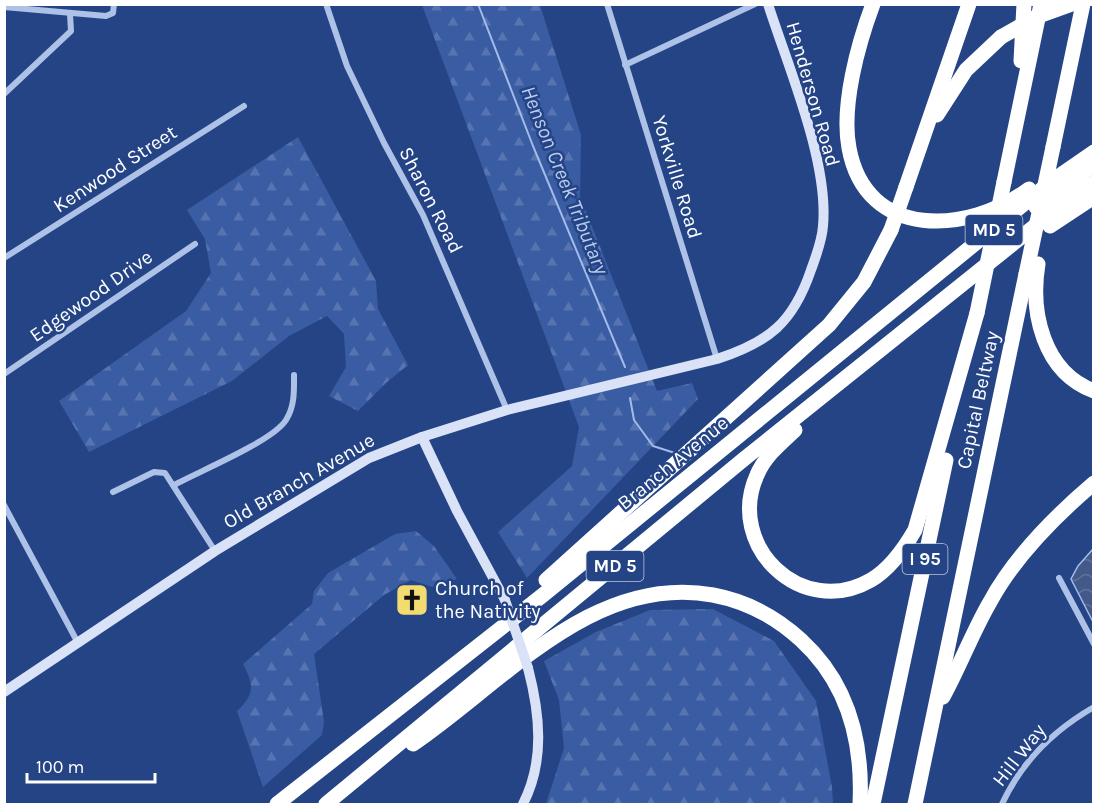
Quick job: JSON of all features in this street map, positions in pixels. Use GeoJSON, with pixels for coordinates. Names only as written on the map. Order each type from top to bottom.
{"type":"FeatureCollection","features":[{"type":"Feature","properties":{"kind":"highway"},"geometry":{"type":"LineString","coordinates":[[873,4],[853,77],[849,145],[852,160],[866,188],[890,208],[903,216],[932,223],[981,216],[1007,204],[1094,146]]}},
{"type":"Feature","properties":{"kind":"highway"},"geometry":{"type":"LineString","coordinates":[[435,679],[592,541],[828,325],[864,282],[891,230],[969,4]]}},
{"type":"Feature","properties":{"kind":"highway"},"geometry":{"type":"LineString","coordinates":[[1004,182],[1023,36],[1024,4]]}},
{"type":"Feature","properties":{"kind":"highway","name":"Capital Beltway"},"geometry":{"type":"LineString","coordinates":[[873,804],[1041,4]]}},
{"type":"Feature","properties":{"kind":"highway"},"geometry":{"type":"LineString","coordinates":[[906,187],[937,115],[952,90],[983,52],[1001,37],[1036,17],[1072,4]]}},
{"type":"Feature","properties":{"kind":"highway","name":"Capital Beltway"},"geometry":{"type":"LineString","coordinates":[[915,804],[1026,274],[1056,145],[1083,4]]}},
{"type":"Feature","properties":{"kind":"highway"},"geometry":{"type":"LineString","coordinates":[[1056,145],[1038,264],[1036,299],[1047,349],[1069,376],[1094,391]]}},
{"type":"Feature","properties":{"kind":"highway","name":"Branch Avenue"},"geometry":{"type":"LineString","coordinates":[[277,804],[896,311],[1052,180],[1094,152]]}},
{"type":"Feature","properties":{"kind":"highway"},"geometry":{"type":"LineString","coordinates":[[896,311],[1094,165]]}},
{"type":"Feature","properties":{"kind":"highway","name":"MD 5"},"geometry":{"type":"LineString","coordinates":[[326,804],[887,344],[1094,183]]}},
{"type":"Feature","properties":{"kind":"highway"},"geometry":{"type":"LineString","coordinates":[[960,286],[1094,197]]}},
{"type":"Feature","properties":{"kind":"highway"},"geometry":{"type":"LineString","coordinates":[[887,344],[770,453],[752,488],[749,519],[757,544],[774,568],[800,585],[814,589],[843,590],[870,581],[897,558],[908,543],[923,508],[977,313]]}},
{"type":"Feature","properties":{"kind":"highway"},"geometry":{"type":"LineString","coordinates":[[934,713],[991,600],[1021,556],[1094,483]]}},
{"type":"Feature","properties":{"kind":"highway"},"geometry":{"type":"LineString","coordinates":[[1079,496],[1094,489]]}},
{"type":"Feature","properties":{"kind":"highway"},"geometry":{"type":"LineString","coordinates":[[344,790],[448,721],[545,643],[576,623],[617,603],[636,597],[655,593],[686,592],[722,597],[761,611],[795,634],[822,663],[842,693],[855,730],[859,751],[860,804]]}},
{"type":"Feature","properties":{"kind":"street"},"geometry":{"type":"LineString","coordinates":[[4,7],[95,16],[113,13],[114,4]]}},
{"type":"Feature","properties":{"kind":"street","name":"Sharon Road"},"geometry":{"type":"LineString","coordinates":[[326,4],[347,66],[384,144],[423,215],[507,410]]}},
{"type":"Feature","properties":{"kind":"street","name":"Yorkville Road"},"geometry":{"type":"LineString","coordinates":[[607,4],[717,359]]}},
{"type":"Feature","properties":{"kind":"street"},"geometry":{"type":"LineString","coordinates":[[625,65],[755,4]]}},
{"type":"Feature","properties":{"kind":"street","name":"Henderson Road"},"geometry":{"type":"LineString","coordinates":[[717,359],[745,350],[779,329],[793,310],[808,281],[823,227],[824,204],[818,168],[808,129],[768,4]]}},
{"type":"Feature","properties":{"kind":"street"},"geometry":{"type":"LineString","coordinates":[[4,94],[71,31],[70,14]]}},
{"type":"Feature","properties":{"kind":"street","name":"Kenwood Street"},"geometry":{"type":"LineString","coordinates":[[4,258],[244,106]]}},
{"type":"Feature","properties":{"kind":"street","name":"Edgewood Drive"},"geometry":{"type":"LineString","coordinates":[[4,374],[195,244]]}},
{"type":"Feature","properties":{"kind":"street","name":"Old Branch Avenue"},"geometry":{"type":"LineString","coordinates":[[4,692],[215,551],[369,458],[422,437],[507,410],[717,359]]}},
{"type":"Feature","properties":{"kind":"street"},"geometry":{"type":"LineString","coordinates":[[174,485],[275,434],[288,419],[293,405],[294,375]]}},
{"type":"Feature","properties":{"kind":"street"},"geometry":{"type":"LineString","coordinates":[[422,437],[457,511],[504,600],[528,668],[539,720],[539,741],[532,782],[523,804]]}},
{"type":"Feature","properties":{"kind":"street"},"geometry":{"type":"LineString","coordinates":[[113,492],[160,471],[165,473],[215,551]]}},
{"type":"Feature","properties":{"kind":"street"},"geometry":{"type":"LineString","coordinates":[[4,505],[78,643]]}},
{"type":"Feature","properties":{"kind":"street"},"geometry":{"type":"LineString","coordinates":[[1059,578],[1094,644]]}},
{"type":"Feature","properties":{"kind":"street","name":"Hill Way"},"geometry":{"type":"LineString","coordinates":[[1002,804],[1018,777],[1052,735],[1094,708]]}},
{"type":"Feature","properties":{"kind":"green space"},"geometry":{"type":"Polygon","coordinates":[[[422,5],[540,5],[581,135],[580,196],[657,391],[692,383],[698,399],[527,578],[498,532],[572,466],[579,427],[422,5]]]}},
{"type":"Feature","properties":{"kind":"green space"},"geometry":{"type":"Polygon","coordinates":[[[298,137],[376,281],[378,309],[408,365],[358,411],[329,396],[346,367],[344,334],[327,316],[289,336],[232,381],[89,452],[59,401],[186,311],[211,273],[205,239],[187,210],[298,137]]]}},
{"type":"Feature","properties":{"kind":"green space"},"geometry":{"type":"Polygon","coordinates":[[[416,531],[434,546],[457,579],[432,587],[411,580],[384,595],[314,654],[324,722],[322,735],[263,787],[237,711],[247,699],[251,689],[243,664],[312,604],[314,591],[328,573],[395,534],[416,531]]]}},
{"type":"Feature","properties":{"kind":"green space"},"geometry":{"type":"Polygon","coordinates":[[[713,609],[774,641],[816,701],[833,804],[546,804],[564,748],[559,700],[544,661],[596,632],[650,610],[713,609]]]}},
{"type":"Feature","properties":{"kind":"water"},"geometry":{"type":"Polygon","coordinates":[[[1093,549],[1093,622],[1071,579],[1078,566],[1093,549]]]}},
{"type":"Feature","properties":{"kind":"waterway","name":"Henson Creek Tributary"},"geometry":{"type":"LineString","coordinates":[[478,4],[533,146],[625,367]]}},
{"type":"Feature","properties":{"kind":"waterway","name":"Henson Creek Tributary"},"geometry":{"type":"LineString","coordinates":[[630,398],[634,420],[653,446],[675,453]]}},
{"type":"Feature","properties":{"kind":"place","name":"Church of the Nativity"},"geometry":{"type":"Point","coordinates":[412,600]}}]}
